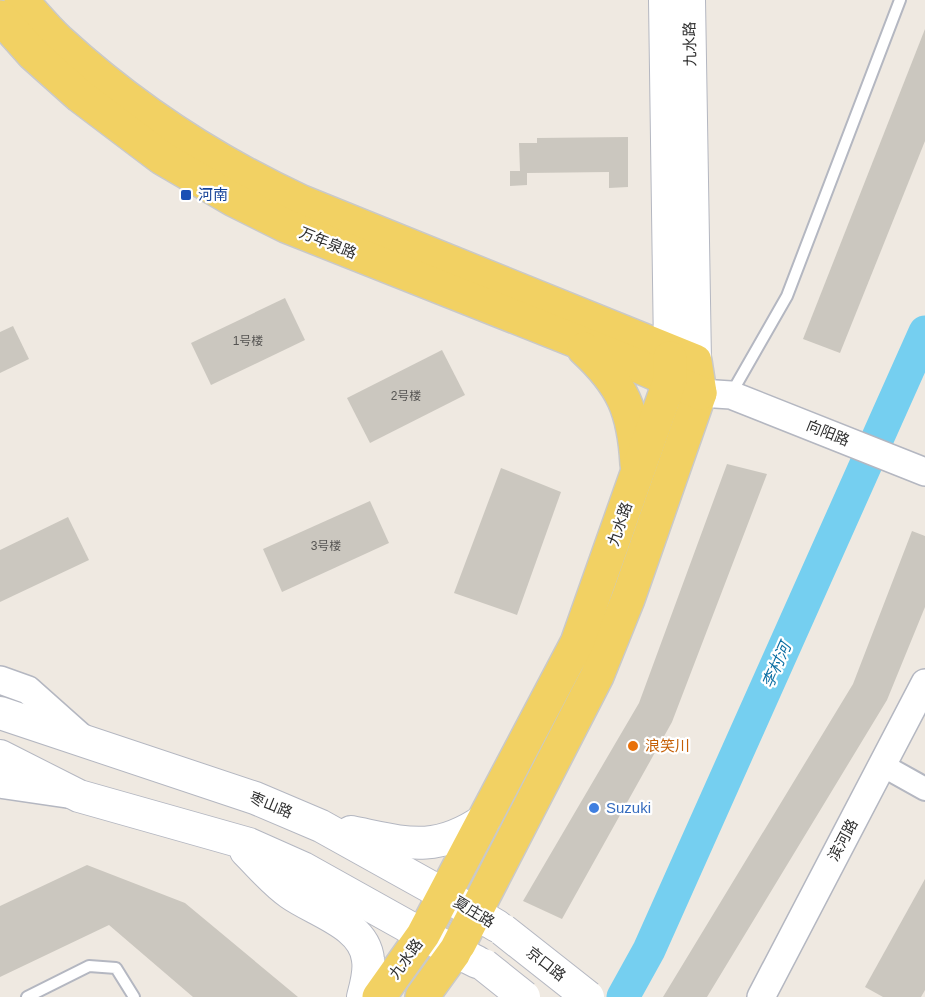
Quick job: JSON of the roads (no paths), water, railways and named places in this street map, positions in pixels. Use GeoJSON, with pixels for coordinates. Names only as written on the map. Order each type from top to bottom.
{"type":"FeatureCollection","features":[{"type":"Feature","properties":{"kind":"main road","name":"万年泉路"},"geometry":{"type":"LineString","coordinates":[[21,0],[57,39],[104,80],[178,135],[255,181],[678,364],[716,394]]}},
{"type":"Feature","properties":{"kind":"main road","name":"九水路"},"geometry":{"type":"LineString","coordinates":[[665,0],[678,364]]}},
{"type":"Feature","properties":{"kind":"main road","name":"九水路"},"geometry":{"type":"LineString","coordinates":[[378,997],[423,935],[577,643],[678,364],[689,0]]}},
{"type":"Feature","properties":{"kind":"main road","name":"万年泉路"},"geometry":{"type":"LineString","coordinates":[[0,17],[33,54],[80,96],[162,158],[234,200],[286,226],[576,342],[678,364]]}},
{"type":"Feature","properties":{"kind":"main road"},"geometry":{"type":"LineString","coordinates":[[576,342],[605,369],[625,400],[636,440],[638,472]]}},
{"type":"Feature","properties":{"kind":"main road"},"geometry":{"type":"LineString","coordinates":[[422,997],[470,958],[476,913],[597,676],[716,394]]}},
{"type":"Feature","properties":{"kind":"main road","name":"枣山路"},"geometry":{"type":"LineString","coordinates":[[0,713],[255,798],[321,826],[445,895]]}},
{"type":"Feature","properties":{"kind":"main road"},"geometry":{"type":"LineString","coordinates":[[0,756],[79,796],[235,839],[303,868],[423,935],[470,958],[524,997]]}},
{"type":"Feature","properties":{"kind":"main road"},"geometry":{"type":"LineString","coordinates":[[321,826],[405,843],[433,842],[455,837],[484,820]]}},
{"type":"Feature","properties":{"kind":"main road"},"geometry":{"type":"LineString","coordinates":[[235,839],[290,893],[348,927],[361,941],[369,961],[363,997]]}},
{"type":"Feature","properties":{"kind":"main road","name":"夏庄路"},"geometry":{"type":"LineString","coordinates":[[445,895],[503,930]]}},
{"type":"Feature","properties":{"kind":"main road","name":"京口路"},"geometry":{"type":"LineString","coordinates":[[503,930],[588,997]]}},
{"type":"Feature","properties":{"kind":"street","name":"向阳路"},"geometry":{"type":"LineString","coordinates":[[716,394],[762,406],[925,472]]}},
{"type":"Feature","properties":{"kind":"street","name":"枣山路"},"geometry":{"type":"LineString","coordinates":[[0,680],[28,690],[86,741]]}},
{"type":"Feature","properties":{"kind":"street","name":"滨河路"},"geometry":{"type":"LineString","coordinates":[[761,997],[925,683]]}},
{"type":"Feature","properties":{"kind":"street"},"geometry":{"type":"LineString","coordinates":[[882,765],[925,789]]}},
{"type":"Feature","properties":{"kind":"street"},"geometry":{"type":"LineString","coordinates":[[0,784],[79,796]]}},
{"type":"Feature","properties":{"kind":"lane"},"geometry":{"type":"LineString","coordinates":[[716,394],[787,296],[900,0]]}},
{"type":"Feature","properties":{"kind":"lane"},"geometry":{"type":"LineString","coordinates":[[27,997],[89,966],[116,968],[134,997]]}},
{"type":"Feature","properties":{"kind":"waterway","name":"李村河"},"geometry":{"type":"LineString","coordinates":[[623,997],[649,950],[925,332]]}},
{"type":"Feature","properties":{"kind":"place","name":"河南"},"geometry":{"type":"Point","coordinates":[186,195]}},
{"type":"Feature","properties":{"kind":"place","name":"浪笑川"},"geometry":{"type":"Point","coordinates":[633,746]}},
{"type":"Feature","properties":{"kind":"place","name":"Suzuki"},"geometry":{"type":"Point","coordinates":[594,808]}}]}
